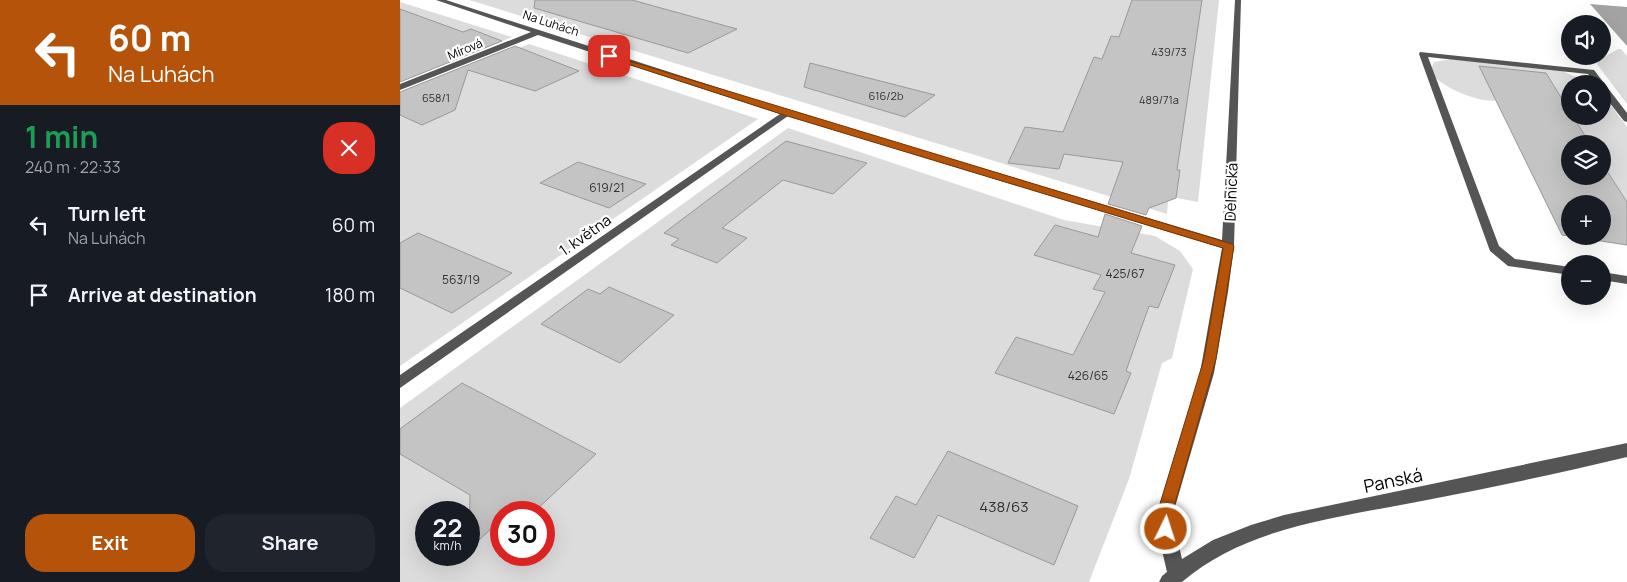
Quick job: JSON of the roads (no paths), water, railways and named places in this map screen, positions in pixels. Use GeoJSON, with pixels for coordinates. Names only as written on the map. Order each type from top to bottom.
{"type":"FeatureCollection","features":[{"type":"Feature","properties":{"kind":"street","name":"Na Luhách"},"geometry":{"type":"LineString","coordinates":[[439,0],[787,113],[1228,246]]}},
{"type":"Feature","properties":{"kind":"street","name":"Dělnická"},"geometry":{"type":"LineString","coordinates":[[1172,578],[1166,529],[1167,507],[1207,373],[1228,246],[1238,0]]}},
{"type":"Feature","properties":{"kind":"street","name":"Mírová"},"geometry":{"type":"LineString","coordinates":[[400,87],[538,32]]}},
{"type":"Feature","properties":{"kind":"street"},"geometry":{"type":"LineString","coordinates":[[1561,270],[1512,263],[1494,248],[1423,54],[1591,72],[1594,75]]}},
{"type":"Feature","properties":{"kind":"street"},"geometry":{"type":"LineString","coordinates":[[1611,97],[1627,119]]}},
{"type":"Feature","properties":{"kind":"street","name":"1. května"},"geometry":{"type":"LineString","coordinates":[[400,382],[787,113]]}},
{"type":"Feature","properties":{"kind":"street"},"geometry":{"type":"LineString","coordinates":[[1611,277],[1627,280]]}},
{"type":"Feature","properties":{"kind":"street","name":"Panská"},"geometry":{"type":"LineString","coordinates":[[1172,578],[1195,560],[1220,547],[1286,523],[1627,450]]}}]}
